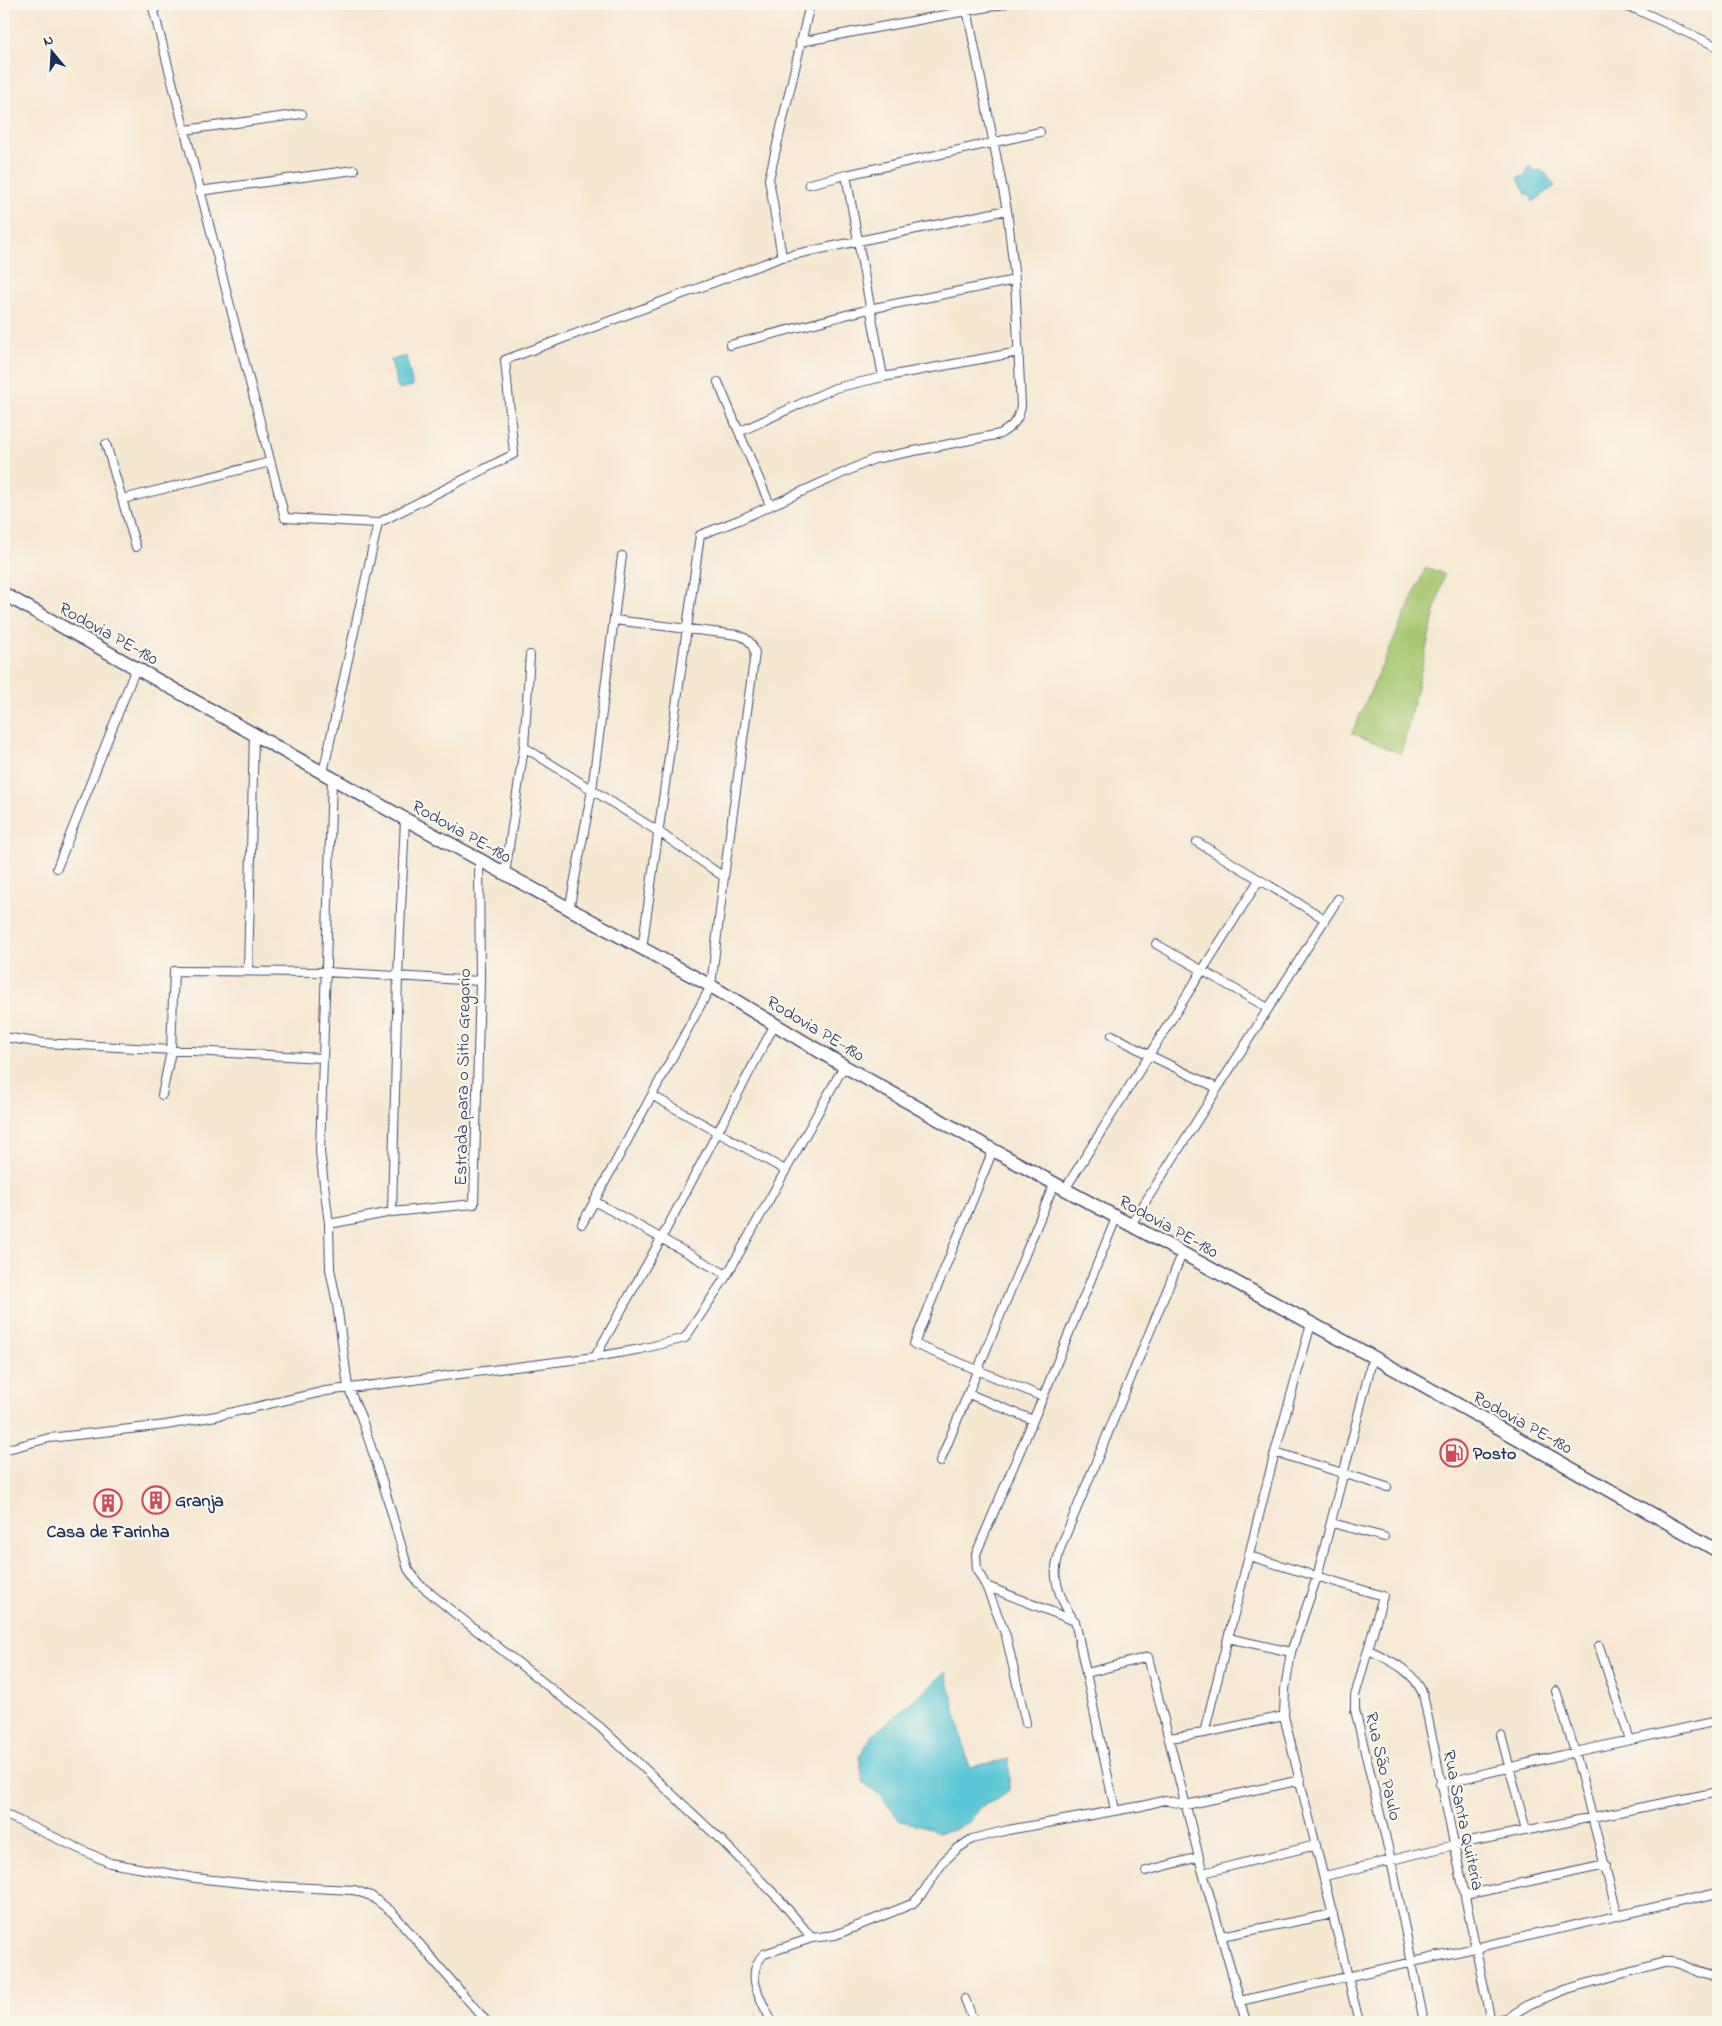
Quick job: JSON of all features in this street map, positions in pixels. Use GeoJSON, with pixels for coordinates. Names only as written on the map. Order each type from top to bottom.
{"type":"FeatureCollection","features":[{"type":"Feature","properties":{"kind":"main road","name":"Rodovia PE-180"},"geometry":{"type":"LineString","coordinates":[[4,594],[404,819],[711,986],[844,1066],[993,1150],[1373,1357],[1718,1551]]}},
{"type":"Feature","properties":{"kind":"street"},"geometry":{"type":"LineString","coordinates":[[152,4],[285,518],[378,523],[514,454],[505,360],[782,258],[1007,210]]}},
{"type":"Feature","properties":{"kind":"street"},"geometry":{"type":"LineString","coordinates":[[782,258],[769,179],[810,4]]}},
{"type":"Feature","properties":{"kind":"street"},"geometry":{"type":"LineString","coordinates":[[800,42],[967,7],[1004,4]]}},
{"type":"Feature","properties":{"kind":"street"},"geometry":{"type":"LineString","coordinates":[[1616,4],[1638,10],[1718,47]]}},
{"type":"Feature","properties":{"kind":"street"},"geometry":{"type":"LineString","coordinates":[[642,949],[700,535],[739,520],[874,459],[994,436],[1014,424],[1020,411],[1015,280],[1007,210],[967,7]]}},
{"type":"Feature","properties":{"kind":"street"},"geometry":{"type":"LineString","coordinates":[[185,130],[302,114]]}},
{"type":"Feature","properties":{"kind":"street"},"geometry":{"type":"LineString","coordinates":[[809,184],[1040,132]]}},
{"type":"Feature","properties":{"kind":"street"},"geometry":{"type":"LineString","coordinates":[[199,191],[354,170]]}},
{"type":"Feature","properties":{"kind":"street"},"geometry":{"type":"LineString","coordinates":[[846,175],[883,377]]}},
{"type":"Feature","properties":{"kind":"street"},"geometry":{"type":"LineString","coordinates":[[730,345],[870,309],[1015,280]]}},
{"type":"Feature","properties":{"kind":"street"},"geometry":{"type":"LineString","coordinates":[[739,432],[835,388],[883,377],[1019,352]]}},
{"type":"Feature","properties":{"kind":"street"},"geometry":{"type":"LineString","coordinates":[[718,382],[770,505]]}},
{"type":"Feature","properties":{"kind":"street"},"geometry":{"type":"LineString","coordinates":[[106,444],[136,547]]}},
{"type":"Feature","properties":{"kind":"street"},"geometry":{"type":"LineString","coordinates":[[123,499],[270,462]]}},
{"type":"Feature","properties":{"kind":"street"},"geometry":{"type":"LineString","coordinates":[[378,523],[328,776],[326,972],[320,1152],[329,1224],[330,1269],[337,1304],[348,1387],[367,1435],[412,1577],[452,1611],[600,1727],[722,1841],[780,1900],[812,1938]]}},
{"type":"Feature","properties":{"kind":"street"},"geometry":{"type":"LineString","coordinates":[[569,910],[592,790],[622,556]]}},
{"type":"Feature","properties":{"kind":"street"},"geometry":{"type":"LineString","coordinates":[[582,1224],[711,986],[755,653],[751,642],[745,637],[614,620]]}},
{"type":"Feature","properties":{"kind":"street"},"geometry":{"type":"LineString","coordinates":[[505,874],[524,747],[530,655]]}},
{"type":"Feature","properties":{"kind":"street"},"geometry":{"type":"LineString","coordinates":[[57,868],[136,668]]}},
{"type":"Feature","properties":{"kind":"street"},"geometry":{"type":"LineString","coordinates":[[248,971],[254,734]]}},
{"type":"Feature","properties":{"kind":"street"},"geometry":{"type":"LineString","coordinates":[[524,747],[659,832],[724,877]]}},
{"type":"Feature","properties":{"kind":"street"},"geometry":{"type":"LineString","coordinates":[[392,1212],[404,819]]}},
{"type":"Feature","properties":{"kind":"street"},"geometry":{"type":"LineString","coordinates":[[1197,842],[1325,920]]}},
{"type":"Feature","properties":{"kind":"street","name":"Estrada para o Sitio Gregorio"},"geometry":{"type":"LineString","coordinates":[[329,1224],[392,1212],[474,1204],[480,981],[479,860]]}},
{"type":"Feature","properties":{"kind":"street"},"geometry":{"type":"LineString","coordinates":[[940,1462],[1060,1186],[1149,1056],[1259,880]]}},
{"type":"Feature","properties":{"kind":"street"},"geometry":{"type":"LineString","coordinates":[[1130,1226],[1338,899]]}},
{"type":"Feature","properties":{"kind":"street"},"geometry":{"type":"LineString","coordinates":[[1156,944],[1268,1008]]}},
{"type":"Feature","properties":{"kind":"street"},"geometry":{"type":"LineString","coordinates":[[162,1095],[171,1051],[174,971],[326,972],[480,981]]}},
{"type":"Feature","properties":{"kind":"street"},"geometry":{"type":"LineString","coordinates":[[595,1357],[661,1239],[775,1024]]}},
{"type":"Feature","properties":{"kind":"street"},"geometry":{"type":"LineString","coordinates":[[1112,1035],[1149,1056],[1217,1088]]}},
{"type":"Feature","properties":{"kind":"street"},"geometry":{"type":"LineString","coordinates":[[4,1037],[42,1043],[323,1058]]}},
{"type":"Feature","properties":{"kind":"street"},"geometry":{"type":"LineString","coordinates":[[4,1450],[50,1438],[182,1422],[348,1387],[595,1357],[685,1338],[727,1275],[844,1066]]}},
{"type":"Feature","properties":{"kind":"street"},"geometry":{"type":"LineString","coordinates":[[653,1096],[785,1170]]}},
{"type":"Feature","properties":{"kind":"street"},"geometry":{"type":"LineString","coordinates":[[993,1150],[914,1344],[1043,1397]]}},
{"type":"Feature","properties":{"kind":"street"},"geometry":{"type":"LineString","coordinates":[[594,1201],[727,1275]]}},
{"type":"Feature","properties":{"kind":"street"},"geometry":{"type":"LineString","coordinates":[[1026,1723],[1006,1636],[986,1586],[977,1570],[976,1554],[1116,1218]]}},
{"type":"Feature","properties":{"kind":"street"},"geometry":{"type":"LineString","coordinates":[[1115,1810],[1075,1621],[1068,1611],[1056,1580],[1056,1569],[1060,1549],[1182,1254]]}},
{"type":"Feature","properties":{"kind":"street"},"geometry":{"type":"LineString","coordinates":[[1204,1733],[1275,1452],[1311,1324]]}},
{"type":"Feature","properties":{"kind":"street"},"geometry":{"type":"LineString","coordinates":[[1359,2022],[1325,1876],[1284,1716],[1285,1688],[1292,1652],[1317,1577],[1332,1523],[1373,1357]]}},
{"type":"Feature","properties":{"kind":"street"},"geometry":{"type":"LineString","coordinates":[[969,1394],[1033,1420]]}},
{"type":"Feature","properties":{"kind":"street"},"geometry":{"type":"LineString","coordinates":[[1275,1452],[1387,1487]]}},
{"type":"Feature","properties":{"kind":"street"},"geometry":{"type":"LineString","coordinates":[[1332,1523],[1384,1537]]}},
{"type":"Feature","properties":{"kind":"street","name":"Rua São Paulo"},"geometry":{"type":"LineString","coordinates":[[1249,1556],[1383,1596],[1355,1696],[1355,1710],[1391,1860],[1424,2022]]}},
{"type":"Feature","properties":{"kind":"street"},"geometry":{"type":"LineString","coordinates":[[986,1586],[1075,1621]]}},
{"type":"Feature","properties":{"kind":"street"},"geometry":{"type":"LineString","coordinates":[[1228,1638],[1292,1652]]}},
{"type":"Feature","properties":{"kind":"street"},"geometry":{"type":"LineString","coordinates":[[1599,1646],[1630,1740]]}},
{"type":"Feature","properties":{"kind":"street","name":"Rua Santa Quiteria"},"geometry":{"type":"LineString","coordinates":[[1368,1650],[1402,1668],[1411,1675],[1421,1689],[1476,1947],[1489,2022]]}},
{"type":"Feature","properties":{"kind":"street"},"geometry":{"type":"LineString","coordinates":[[1087,1673],[1148,1657],[1203,1873],[1246,2022]]}},
{"type":"Feature","properties":{"kind":"street"},"geometry":{"type":"LineString","coordinates":[[1556,1691],[1575,1752],[1618,1916]]}},
{"type":"Feature","properties":{"kind":"street"},"geometry":{"type":"LineString","coordinates":[[1169,1738],[1204,1733],[1284,1716]]}},
{"type":"Feature","properties":{"kind":"street"},"geometry":{"type":"LineString","coordinates":[[1440,1784],[1718,1721]]}},
{"type":"Feature","properties":{"kind":"street"},"geometry":{"type":"LineString","coordinates":[[1501,1735],[1526,1831]]}},
{"type":"Feature","properties":{"kind":"street"},"geometry":{"type":"LineString","coordinates":[[772,2022],[755,1983],[754,1971],[758,1960],[764,1954],[812,1938],[835,1935],[912,1904],[922,1894],[943,1862],[972,1839],[1008,1830],[1142,1806],[1165,1800],[1186,1805],[1301,1780]]}},
{"type":"Feature","properties":{"kind":"street"},"geometry":{"type":"LineString","coordinates":[[1325,1876],[1454,1845],[1593,1819],[1718,1792]]}},
{"type":"Feature","properties":{"kind":"street"},"geometry":{"type":"LineString","coordinates":[[4,1814],[110,1863],[195,1878],[269,1886],[342,1889],[364,1893],[378,1900],[392,1912],[487,2022]]}},
{"type":"Feature","properties":{"kind":"street"},"geometry":{"type":"LineString","coordinates":[[1203,1873],[1316,1845]]}},
{"type":"Feature","properties":{"kind":"street"},"geometry":{"type":"LineString","coordinates":[[1146,1871],[1199,1857]]}},
{"type":"Feature","properties":{"kind":"street"},"geometry":{"type":"LineString","coordinates":[[1465,1895],[1606,1865]]}},
{"type":"Feature","properties":{"kind":"street"},"geometry":{"type":"LineString","coordinates":[[1240,2001],[1718,1893]]}},
{"type":"Feature","properties":{"kind":"street"},"geometry":{"type":"LineString","coordinates":[[1221,1936],[1333,1914]]}},
{"type":"Feature","properties":{"kind":"street"},"geometry":{"type":"LineString","coordinates":[[1489,2022],[1507,2018],[1530,2004],[1567,1989],[1664,1962],[1677,1962],[1696,1972],[1718,1976]]}},
{"type":"Feature","properties":{"kind":"street"},"geometry":{"type":"LineString","coordinates":[[965,1999],[974,2022]]}},
{"type":"Feature","properties":{"kind":"green space"},"geometry":{"type":"Polygon","coordinates":[[[1426,567],[1444,574],[1401,754],[1352,733],[1426,567]]]}},
{"type":"Feature","properties":{"kind":"water"},"geometry":{"type":"Polygon","coordinates":[[[1529,166],[1536,171],[1540,170],[1546,174],[1555,186],[1533,202],[1530,195],[1526,194],[1518,178],[1525,175],[1529,166]]]}},
{"type":"Feature","properties":{"kind":"water"},"geometry":{"type":"Polygon","coordinates":[[[406,356],[413,386],[398,389],[391,360],[406,356]]]}},
{"type":"Feature","properties":{"kind":"water"},"geometry":{"type":"Polygon","coordinates":[[[946,1672],[969,1767],[1009,1759],[1009,1790],[998,1799],[978,1809],[972,1820],[954,1830],[938,1833],[924,1826],[900,1821],[881,1796],[863,1782],[859,1757],[873,1735],[946,1672]]]}},
{"type":"Feature","properties":{"kind":"place","name":"Posto"},"geometry":{"type":"Point","coordinates":[1454,1453]}},
{"type":"Feature","properties":{"kind":"place","name":"Granja"},"geometry":{"type":"Point","coordinates":[156,1500]}},
{"type":"Feature","properties":{"kind":"place","name":"Casa de Farinha"},"geometry":{"type":"Point","coordinates":[108,1503]}}]}
